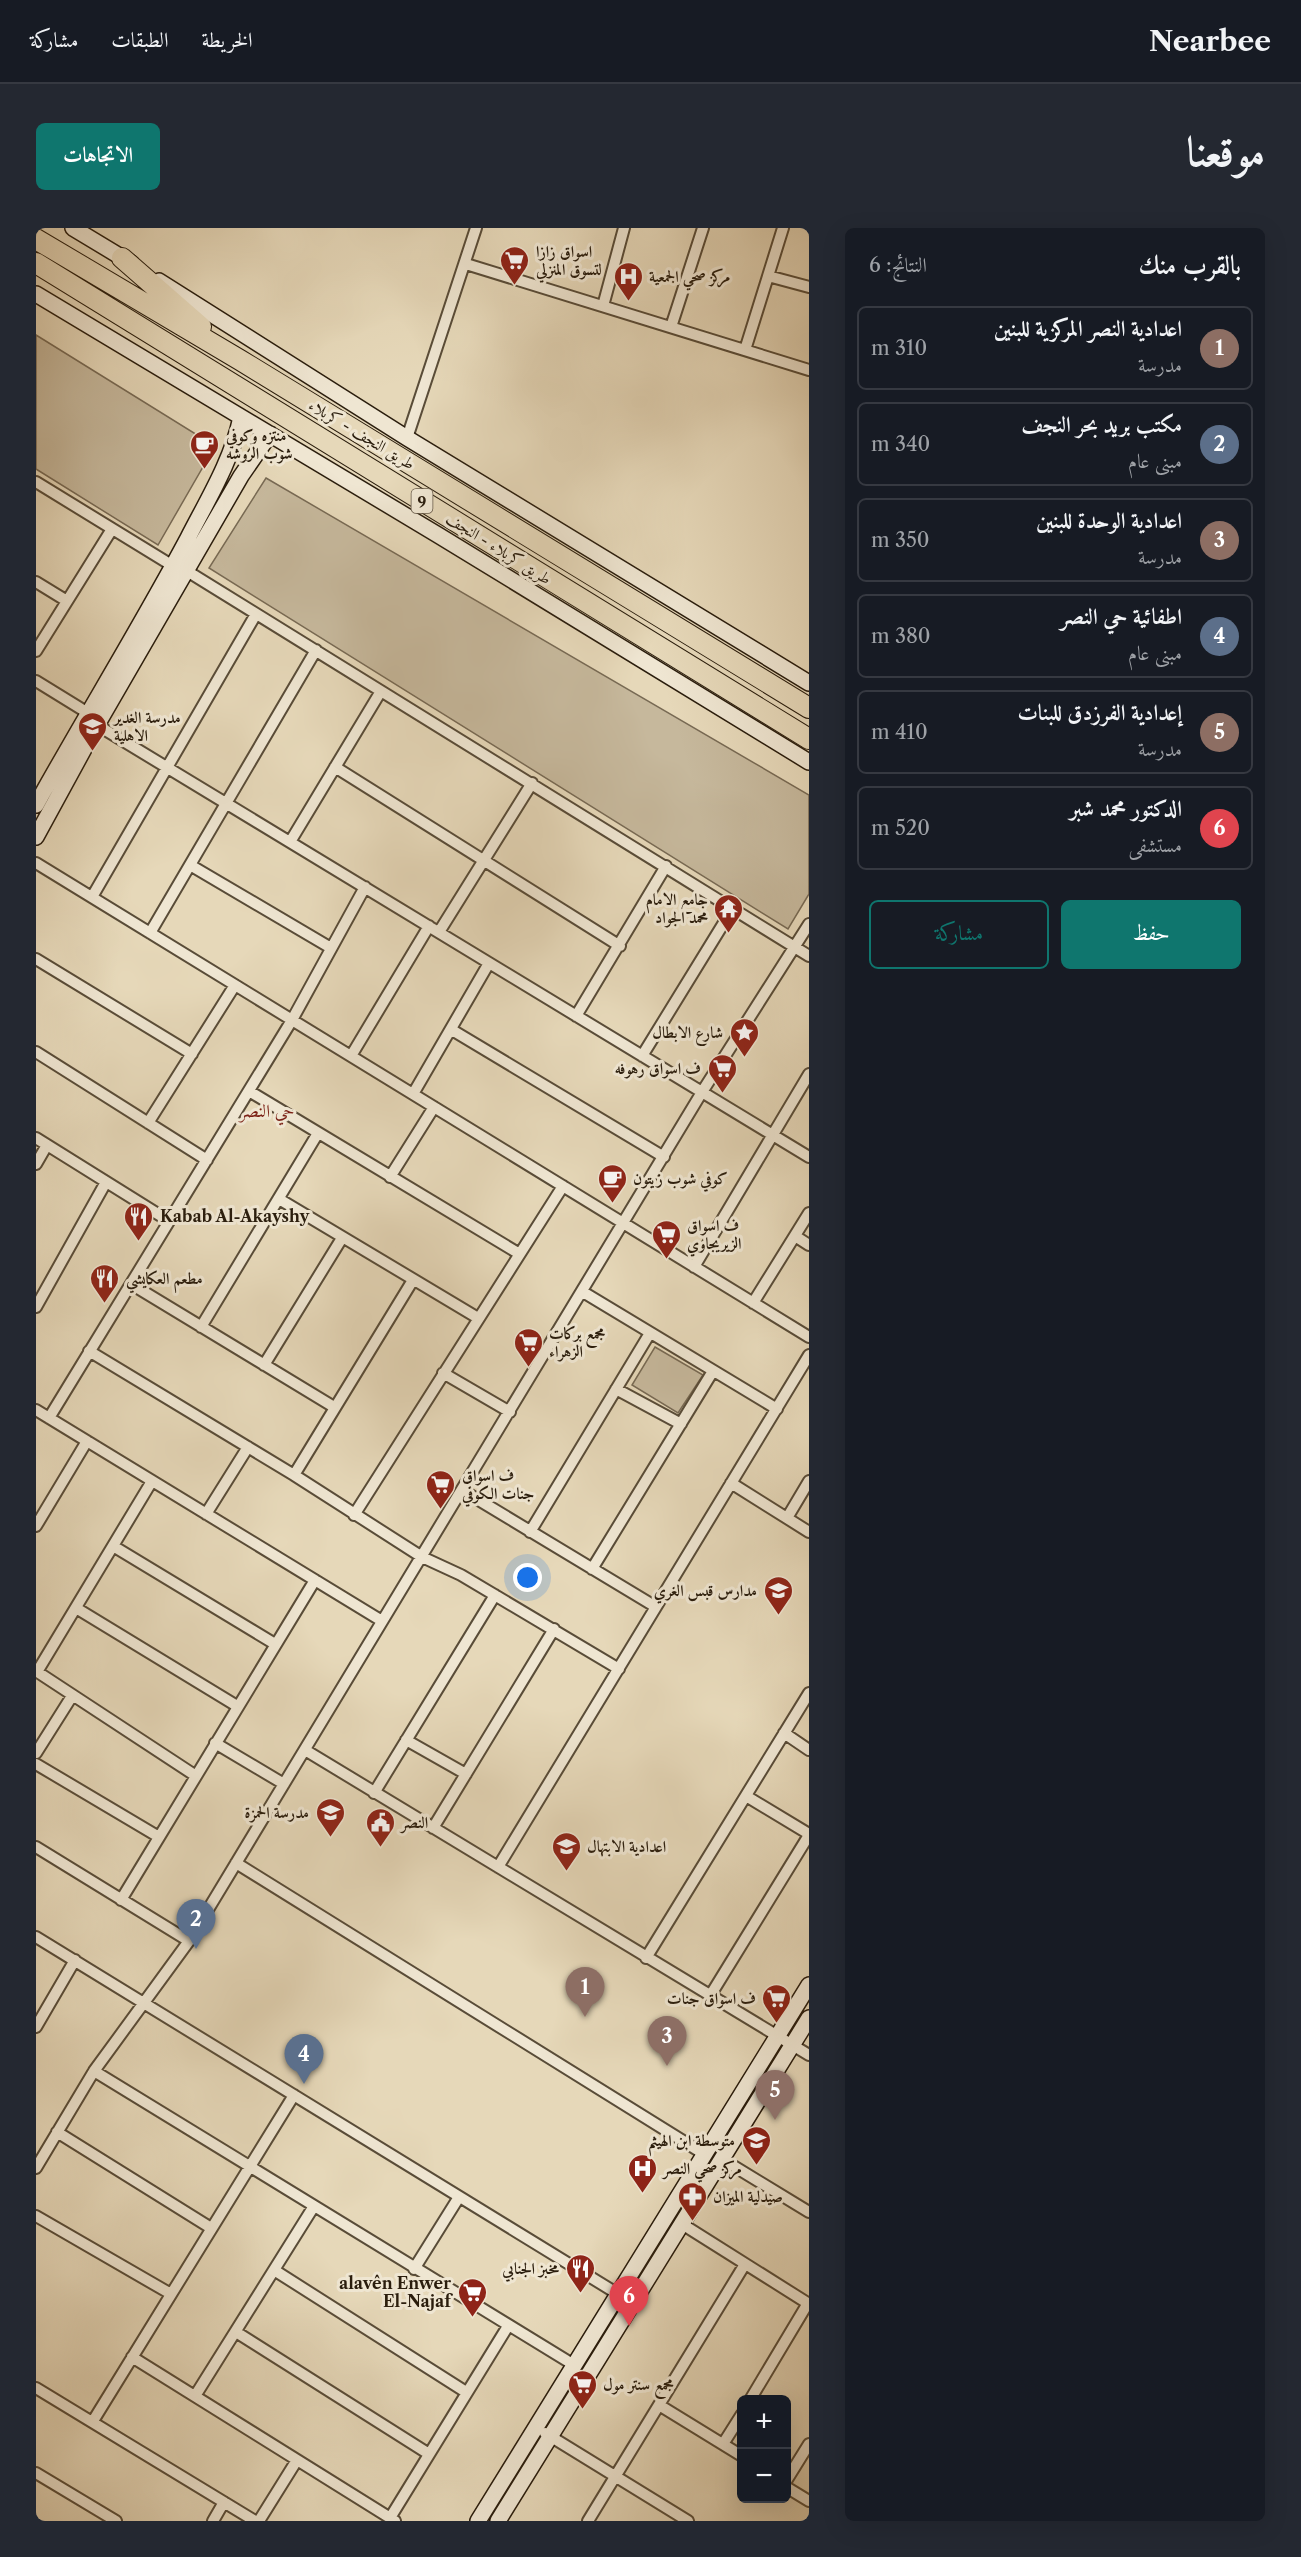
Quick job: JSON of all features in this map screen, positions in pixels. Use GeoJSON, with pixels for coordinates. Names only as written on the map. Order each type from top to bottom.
{"type":"FeatureCollection","features":[{"type":"Feature","properties":{"kind":"highway","name":"طريق النجف - کربلاء"},"geometry":{"type":"LineString","coordinates":[[36,238],[809,708]]}},
{"type":"Feature","properties":{"kind":"highway"},"geometry":{"type":"LineString","coordinates":[[122,258],[240,360]]}},
{"type":"Feature","properties":{"kind":"highway","name":"طريق کربلاء - النجف"},"geometry":{"type":"LineString","coordinates":[[36,263],[809,739]]}},
{"type":"Feature","properties":{"kind":"highway"},"geometry":{"type":"LineString","coordinates":[[777,688],[809,698]]}},
{"type":"Feature","properties":{"kind":"street"},"geometry":{"type":"LineString","coordinates":[[73,228],[407,438],[809,683]]}},
{"type":"Feature","properties":{"kind":"street"},"geometry":{"type":"LineString","coordinates":[[407,438],[476,228]]}},
{"type":"Feature","properties":{"kind":"street"},"geometry":{"type":"LineString","coordinates":[[603,306],[624,228]]}},
{"type":"Feature","properties":{"kind":"street"},"geometry":{"type":"LineString","coordinates":[[671,327],[703,228]]}},
{"type":"Feature","properties":{"kind":"street"},"geometry":{"type":"LineString","coordinates":[[745,350],[783,228]]}},
{"type":"Feature","properties":{"kind":"street"},"geometry":{"type":"LineString","coordinates":[[466,264],[809,370]]}},
{"type":"Feature","properties":{"kind":"street"},"geometry":{"type":"LineString","coordinates":[[768,276],[809,287]]}},
{"type":"Feature","properties":{"kind":"street"},"geometry":{"type":"LineString","coordinates":[[36,294],[809,762]]}},
{"type":"Feature","properties":{"kind":"street"},"geometry":{"type":"LineString","coordinates":[[180,568],[235,441],[241,417]]}},
{"type":"Feature","properties":{"kind":"street"},"geometry":{"type":"LineString","coordinates":[[36,804],[92,719],[180,568],[270,434]]}},
{"type":"Feature","properties":{"kind":"street"},"geometry":{"type":"LineString","coordinates":[[223,470],[232,465],[240,471],[241,476]]}},
{"type":"Feature","properties":{"kind":"street"},"geometry":{"type":"LineString","coordinates":[[36,482],[316,650],[809,956]]}},
{"type":"Feature","properties":{"kind":"street"},"geometry":{"type":"LineString","coordinates":[[36,651],[112,529]]}},
{"type":"Feature","properties":{"kind":"street"},"geometry":{"type":"LineString","coordinates":[[36,582],[67,601]]}},
{"type":"Feature","properties":{"kind":"street"},"geometry":{"type":"LineString","coordinates":[[92,897],[256,614]]}},
{"type":"Feature","properties":{"kind":"street"},"geometry":{"type":"LineString","coordinates":[[150,933],[316,650]]}},
{"type":"Feature","properties":{"kind":"street"},"geometry":{"type":"LineString","coordinates":[[36,681],[167,767],[809,1157]]}},
{"type":"Feature","properties":{"kind":"street"},"geometry":{"type":"LineString","coordinates":[[290,842],[381,691]]}},
{"type":"Feature","properties":{"kind":"street"},"geometry":{"type":"LineString","coordinates":[[36,837],[92,719]]}},
{"type":"Feature","properties":{"kind":"street"},"geometry":{"type":"LineString","coordinates":[[335,767],[620,946]]}},
{"type":"Feature","properties":{"kind":"street"},"geometry":{"type":"LineString","coordinates":[[351,1056],[434,929],[484,861],[532,783]]}},
{"type":"Feature","properties":{"kind":"street"},"geometry":{"type":"LineString","coordinates":[[36,863],[809,1337]]}},
{"type":"Feature","properties":{"kind":"street"},"geometry":{"type":"LineString","coordinates":[[190,865],[331,948]]}},
{"type":"Feature","properties":{"kind":"street"},"geometry":{"type":"LineString","coordinates":[[576,1016],[666,866]]}},
{"type":"Feature","properties":{"kind":"street"},"geometry":{"type":"LineString","coordinates":[[49,1418],[292,1020],[365,887]]}},
{"type":"Feature","properties":{"kind":"street"},"geometry":{"type":"LineString","coordinates":[[642,1056],[733,908]]}},
{"type":"Feature","properties":{"kind":"street"},"geometry":{"type":"LineString","coordinates":[[36,2168],[94,2071],[189,1941],[702,1092],[809,924]]}},
{"type":"Feature","properties":{"kind":"street"},"geometry":{"type":"LineString","coordinates":[[36,959],[192,1054]]}},
{"type":"Feature","properties":{"kind":"street"},"geometry":{"type":"LineString","coordinates":[[413,1094],[489,963]]}},
{"type":"Feature","properties":{"kind":"street"},"geometry":{"type":"LineString","coordinates":[[148,1123],[235,985]]}},
{"type":"Feature","properties":{"kind":"street"},"geometry":{"type":"LineString","coordinates":[[452,1030],[664,1157]]}},
{"type":"Feature","properties":{"kind":"street"},"geometry":{"type":"LineString","coordinates":[[36,1052],[207,1160]]}},
{"type":"Feature","properties":{"kind":"street"},"geometry":{"type":"LineString","coordinates":[[694,1266],[809,1074]]}},
{"type":"Feature","properties":{"kind":"street"},"geometry":{"type":"LineString","coordinates":[[249,1091],[518,1253]]}},
{"type":"Feature","properties":{"kind":"street"},"geometry":{"type":"LineString","coordinates":[[390,1177],[434,1107]]}},
{"type":"Feature","properties":{"kind":"street"},"geometry":{"type":"LineString","coordinates":[[201,1327],[318,1133]]}},
{"type":"Feature","properties":{"kind":"street"},"geometry":{"type":"LineString","coordinates":[[36,1138],[169,1221]]}},
{"type":"Feature","properties":{"kind":"street"},"geometry":{"type":"LineString","coordinates":[[36,1164],[47,1145]]}},
{"type":"Feature","properties":{"kind":"street"},"geometry":{"type":"LineString","coordinates":[[36,1307],[106,1182]]}},
{"type":"Feature","properties":{"kind":"street"},"geometry":{"type":"LineString","coordinates":[[354,1515],[518,1253],[563,1186]]}},
{"type":"Feature","properties":{"kind":"street"},"geometry":{"type":"LineString","coordinates":[[279,1198],[478,1318]]}},
{"type":"Feature","properties":{"kind":"street"},"geometry":{"type":"LineString","coordinates":[[753,1303],[809,1213]]}},
{"type":"Feature","properties":{"kind":"street"},"geometry":{"type":"LineString","coordinates":[[795,1236],[809,1245]]}},
{"type":"Feature","properties":{"kind":"street"},"geometry":{"type":"LineString","coordinates":[[264,1365],[342,1238]]}},
{"type":"Feature","properties":{"kind":"street"},"geometry":{"type":"LineString","coordinates":[[294,1475],[333,1407],[413,1280]]}},
{"type":"Feature","properties":{"kind":"street"},"geometry":{"type":"LineString","coordinates":[[131,1284],[333,1407]]}},
{"type":"Feature","properties":{"kind":"street"},"geometry":{"type":"LineString","coordinates":[[583,1292],[777,1409]]}},
{"type":"Feature","properties":{"kind":"street"},"geometry":{"type":"LineString","coordinates":[[530,1532],[650,1333]]}},
{"type":"Feature","properties":{"kind":"street"},"geometry":{"type":"LineString","coordinates":[[89,1351],[294,1475],[422,1557],[461,1575],[619,1669]]}},
{"type":"Feature","properties":{"kind":"street"},"geometry":{"type":"LineString","coordinates":[[498,1867],[809,1356]]}},
{"type":"Feature","properties":{"kind":"street"},"geometry":{"type":"LineString","coordinates":[[592,1569],[713,1371]]}},
{"type":"Feature","properties":{"kind":"street"},"geometry":{"type":"LineString","coordinates":[[443,1373],[510,1412]]}},
{"type":"Feature","properties":{"kind":"street"},"geometry":{"type":"LineString","coordinates":[[616,1389],[681,1424]]}},
{"type":"Feature","properties":{"kind":"street"},"geometry":{"type":"LineString","coordinates":[[36,1410],[382,1622]]}},
{"type":"Feature","properties":{"kind":"street"},"geometry":{"type":"LineString","coordinates":[[36,1526],[87,1441]]}},
{"type":"Feature","properties":{"kind":"street"},"geometry":{"type":"LineString","coordinates":[[206,1514],[248,1447]]}},
{"type":"Feature","properties":{"kind":"street"},"geometry":{"type":"LineString","coordinates":[[152,1481],[37,1672],[196,1776]]}},
{"type":"Feature","properties":{"kind":"street"},"geometry":{"type":"LineString","coordinates":[[787,1518],[809,1481]]}},
{"type":"Feature","properties":{"kind":"street"},"geometry":{"type":"LineString","coordinates":[[731,1484],[809,1532]]}},
{"type":"Feature","properties":{"kind":"street"},"geometry":{"type":"LineString","coordinates":[[462,1490],[656,1607]]}},
{"type":"Feature","properties":{"kind":"street"},"geometry":{"type":"LineString","coordinates":[[113,1546],[275,1644]]}},
{"type":"Feature","properties":{"kind":"street"},"geometry":{"type":"LineString","coordinates":[[121,1900],[315,1580]]}},
{"type":"Feature","properties":{"kind":"street"},"geometry":{"type":"LineString","coordinates":[[375,1793],[495,1595]]}},
{"type":"Feature","properties":{"kind":"street"},"geometry":{"type":"LineString","coordinates":[[76,1608],[237,1706]]}},
{"type":"Feature","properties":{"kind":"street"},"geometry":{"type":"LineString","coordinates":[[433,1828],[554,1629]]}},
{"type":"Feature","properties":{"kind":"street"},"geometry":{"type":"LineString","coordinates":[[646,1958],[809,1693]]}},
{"type":"Feature","properties":{"kind":"street"},"geometry":{"type":"LineString","coordinates":[[36,1753],[72,1696]]}},
{"type":"Feature","properties":{"kind":"street"},"geometry":{"type":"LineString","coordinates":[[784,1733],[809,1750]]}},
{"type":"Feature","properties":{"kind":"street"},"geometry":{"type":"LineString","coordinates":[[406,1740],[466,1774]]}},
{"type":"Feature","properties":{"kind":"street"},"geometry":{"type":"LineString","coordinates":[[215,1743],[284,1784]]}},
{"type":"Feature","properties":{"kind":"street"},"geometry":{"type":"LineString","coordinates":[[305,1750],[809,2055]]}},
{"type":"Feature","properties":{"kind":"street"},"geometry":{"type":"LineString","coordinates":[[36,1764],[159,1837]]}},
{"type":"Feature","properties":{"kind":"street"},"geometry":{"type":"LineString","coordinates":[[710,1996],[809,1835],[746,1796]]}},
{"type":"Feature","properties":{"kind":"street"},"geometry":{"type":"LineString","coordinates":[[36,1847],[189,1941]]}},
{"type":"Feature","properties":{"kind":"street"},"geometry":{"type":"LineString","coordinates":[[236,1863],[704,2154]]}},
{"type":"Feature","properties":{"kind":"street"},"geometry":{"type":"LineString","coordinates":[[36,1937],[618,2294]]}},
{"type":"Feature","properties":{"kind":"street"},"geometry":{"type":"LineString","coordinates":[[36,2027],[75,1960]]}},
{"type":"Feature","properties":{"kind":"street"},"geometry":{"type":"LineString","coordinates":[[478,2521],[809,1985]]}},
{"type":"Feature","properties":{"kind":"street"},"geometry":{"type":"LineString","coordinates":[[789,2017],[794,2026],[806,2022]]}},
{"type":"Feature","properties":{"kind":"street"},"geometry":{"type":"LineString","coordinates":[[498,2521],[806,2022]]}},
{"type":"Feature","properties":{"kind":"street"},"geometry":{"type":"LineString","coordinates":[[764,2057],[775,2058],[779,2067]]}},
{"type":"Feature","properties":{"kind":"street"},"geometry":{"type":"LineString","coordinates":[[94,2071],[574,2366]]}},
{"type":"Feature","properties":{"kind":"street"},"geometry":{"type":"LineString","coordinates":[[93,2421],[294,2095]]}},
{"type":"Feature","properties":{"kind":"street"},"geometry":{"type":"LineString","coordinates":[[57,2132],[211,2228]]}},
{"type":"Feature","properties":{"kind":"street"},"geometry":{"type":"LineString","coordinates":[[722,2159],[809,2212]]}},
{"type":"Feature","properties":{"kind":"street"},"geometry":{"type":"LineString","coordinates":[[414,2269],[459,2197]]}},
{"type":"Feature","properties":{"kind":"street"},"geometry":{"type":"LineString","coordinates":[[195,2396],[314,2206]]}},
{"type":"Feature","properties":{"kind":"street"},"geometry":{"type":"LineString","coordinates":[[36,2216],[171,2294]]}},
{"type":"Feature","properties":{"kind":"street"},"geometry":{"type":"LineString","coordinates":[[682,2224],[809,2304],[753,2395]]}},
{"type":"Feature","properties":{"kind":"street"},"geometry":{"type":"LineString","coordinates":[[588,2521],[746,2264]]}},
{"type":"Feature","properties":{"kind":"street"},"geometry":{"type":"LineString","coordinates":[[274,2270],[466,2392]]}},
{"type":"Feature","properties":{"kind":"street"},"geometry":{"type":"LineString","coordinates":[[132,2357],[393,2519],[429,2454],[508,2326]]}},
{"type":"Feature","properties":{"kind":"street"},"geometry":{"type":"LineString","coordinates":[[236,2332],[429,2454]]}},
{"type":"Feature","properties":{"kind":"street"},"geometry":{"type":"LineString","coordinates":[[36,2388],[257,2521],[297,2460]]}},
{"type":"Feature","properties":{"kind":"street"},"geometry":{"type":"LineString","coordinates":[[659,2405],[737,2453]]}},
{"type":"Feature","properties":{"kind":"street"},"geometry":{"type":"LineString","coordinates":[[549,2406],[555,2414],[564,2414]]}},
{"type":"Feature","properties":{"kind":"street"},"geometry":{"type":"LineString","coordinates":[[723,2444],[737,2421]]}},
{"type":"Feature","properties":{"kind":"street"},"geometry":{"type":"LineString","coordinates":[[532,2434],[550,2436],[688,2521]]}},
{"type":"Feature","properties":{"kind":"street"},"geometry":{"type":"LineString","coordinates":[[532,2434],[541,2451]]}},
{"type":"Feature","properties":{"kind":"street"},"geometry":{"type":"LineString","coordinates":[[791,2473],[809,2444]]}},
{"type":"Feature","properties":{"kind":"street"},"geometry":{"type":"LineString","coordinates":[[36,2473],[116,2521]]}},
{"type":"Feature","properties":{"kind":"street"},"geometry":{"type":"LineString","coordinates":[[791,2490],[809,2501]]}},
{"type":"Feature","properties":{"kind":"street"},"geometry":{"type":"LineString","coordinates":[[213,2521],[224,2502]]}},
{"type":"Feature","properties":{"kind":"shaded area"},"geometry":{"type":"Polygon","coordinates":[[[36,335],[215,446],[158,545],[36,469],[36,335]]]}},
{"type":"Feature","properties":{"kind":"shaded area"},"geometry":{"type":"Polygon","coordinates":[[[266,478],[809,795],[809,894],[788,929],[209,568],[266,478]]]}},
{"type":"Feature","properties":{"kind":"shaded area"},"geometry":{"type":"Polygon","coordinates":[[[655,1347],[703,1375],[678,1413],[632,1385],[655,1347]]]}},
{"type":"Feature","properties":{"kind":"place","name":"اسواق زازا لتسوق المنزلي"},"geometry":{"type":"Point","coordinates":[515,286]}},
{"type":"Feature","properties":{"kind":"place","name":"مركز صحي الجمعية"},"geometry":{"type":"Point","coordinates":[628,302]}},
{"type":"Feature","properties":{"kind":"place","name":"منتزه وكوفي شوب الروشه"},"geometry":{"type":"Point","coordinates":[205,470]}},
{"type":"Feature","properties":{"kind":"place","name":"مدرسة الغدير الاهلية"},"geometry":{"type":"Point","coordinates":[93,752]}},
{"type":"Feature","properties":{"kind":"place","name":"جامع الامام محمد الجواد"},"geometry":{"type":"Point","coordinates":[729,934]}},
{"type":"Feature","properties":{"kind":"place","name":"شارع الابطال"},"geometry":{"type":"Point","coordinates":[744,1058]}},
{"type":"Feature","properties":{"kind":"place","name":"ف اسواق رهوفه"},"geometry":{"type":"Point","coordinates":[722,1094]}},
{"type":"Feature","properties":{"kind":"place","name":"كوفي شوب زيتون"},"geometry":{"type":"Point","coordinates":[612,1204]}},
{"type":"Feature","properties":{"kind":"place","name":"Kabab Al-Akayshy"},"geometry":{"type":"Point","coordinates":[139,1242]}},
{"type":"Feature","properties":{"kind":"place","name":"ف اسواق الزيريجاوي"},"geometry":{"type":"Point","coordinates":[666,1260]}},
{"type":"Feature","properties":{"kind":"place","name":"مطعم العكايشي"},"geometry":{"type":"Point","coordinates":[105,1304]}},
{"type":"Feature","properties":{"kind":"place","name":"مجمع بركات الزهراء"},"geometry":{"type":"Point","coordinates":[528,1368]}},
{"type":"Feature","properties":{"kind":"place","name":"ف اسواق جنات الكوفي"},"geometry":{"type":"Point","coordinates":[441,1510]}},
{"type":"Feature","properties":{"kind":"place","name":"مدارس قبس الغري"},"geometry":{"type":"Point","coordinates":[778,1616]}},
{"type":"Feature","properties":{"kind":"place","name":"مدرسة الحمزة"},"geometry":{"type":"Point","coordinates":[330,1838]}},
{"type":"Feature","properties":{"kind":"place","name":"النصر"},"geometry":{"type":"Point","coordinates":[380,1848]}},
{"type":"Feature","properties":{"kind":"place","name":"اعدادية الابتهال"},"geometry":{"type":"Point","coordinates":[566,1872]}},
{"type":"Feature","properties":{"kind":"place","name":"مكتب بريد بحر النجف"},"geometry":{"type":"Point","coordinates":[196,1949]}},
{"type":"Feature","properties":{"kind":"place","name":"اعدادية النصر المركزية للبنين"},"geometry":{"type":"Point","coordinates":[585,2017]}},
{"type":"Feature","properties":{"kind":"place","name":"ف اسواق جنات"},"geometry":{"type":"Point","coordinates":[777,2024]}},
{"type":"Feature","properties":{"kind":"place","name":"اعدادية الوحدة للبنين"},"geometry":{"type":"Point","coordinates":[667,2066]}},
{"type":"Feature","properties":{"kind":"place","name":"اطفائية حي النصر"},"geometry":{"type":"Point","coordinates":[304,2084]}},
{"type":"Feature","properties":{"kind":"place","name":"إعدادية الفرزدق للبنات"},"geometry":{"type":"Point","coordinates":[775,2120]}},
{"type":"Feature","properties":{"kind":"place","name":"متوسطة ابن الهيثم"},"geometry":{"type":"Point","coordinates":[756,2166]}},
{"type":"Feature","properties":{"kind":"place","name":"مركز صحي النصر"},"geometry":{"type":"Point","coordinates":[642,2194]}},
{"type":"Feature","properties":{"kind":"place","name":"صيدلية الميزان"},"geometry":{"type":"Point","coordinates":[692,2222]}},
{"type":"Feature","properties":{"kind":"place","name":"مخبز الجنابي"},"geometry":{"type":"Point","coordinates":[580,2294]}},
{"type":"Feature","properties":{"kind":"place","name":"alavên Enwer El-Najaf"},"geometry":{"type":"Point","coordinates":[472,2318]}},
{"type":"Feature","properties":{"kind":"place","name":"الدكتور محمد شبر"},"geometry":{"type":"Point","coordinates":[629,2326]}},
{"type":"Feature","properties":{"kind":"place","name":"مجمع سنتر مول"},"geometry":{"type":"Point","coordinates":[582,2410]}},
{"type":"Feature","properties":{"kind":"district","name":"حي النصر"},"geometry":{"type":"Point","coordinates":[267,1111]}}]}
